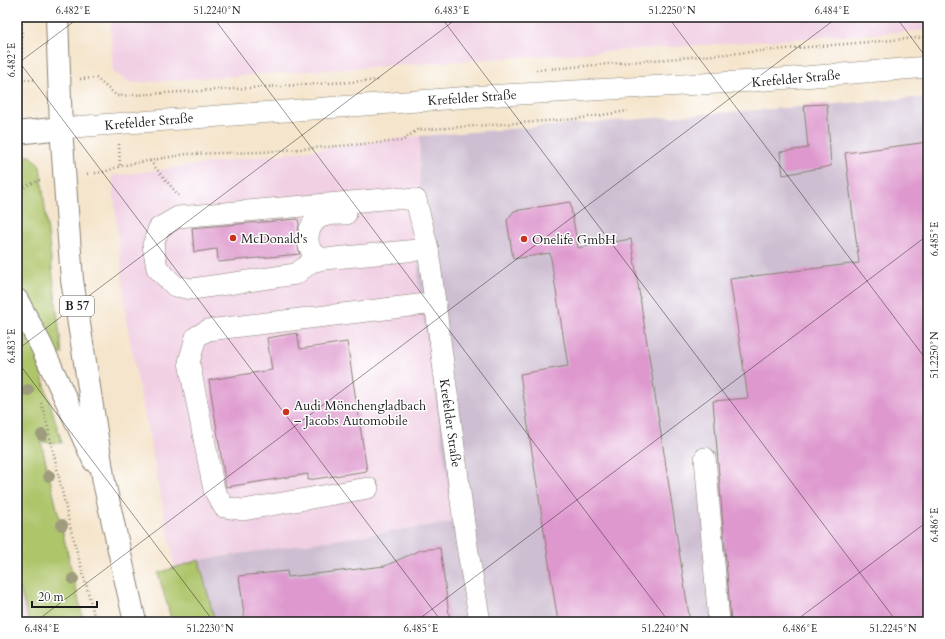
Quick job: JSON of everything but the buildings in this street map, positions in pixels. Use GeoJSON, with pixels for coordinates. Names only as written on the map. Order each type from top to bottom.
{"type":"FeatureCollection","features":[{"type":"Feature","properties":{"kind":"main road"},"geometry":{"type":"LineString","coordinates":[[57,17],[61,128]]}},
{"type":"Feature","properties":{"kind":"main road","name":"Krefelder Straße"},"geometry":{"type":"LineString","coordinates":[[17,133],[61,128]]}},
{"type":"Feature","properties":{"kind":"main road","name":"B 57"},"geometry":{"type":"LineString","coordinates":[[61,128],[72,280],[104,482],[135,622]]}},
{"type":"Feature","properties":{"kind":"main road"},"geometry":{"type":"LineString","coordinates":[[17,300],[40,345],[104,482]]}},
{"type":"Feature","properties":{"kind":"street","name":"Krefelder Straße"},"geometry":{"type":"LineString","coordinates":[[61,128],[484,96],[754,81],[928,66]]}},
{"type":"Feature","properties":{"kind":"street"},"geometry":{"type":"LineString","coordinates":[[416,200],[396,198],[178,217],[159,228],[153,245],[157,268],[175,286],[192,289],[296,274],[311,262],[324,259],[428,248]]}},
{"type":"Feature","properties":{"kind":"street","name":"Krefelder Straße"},"geometry":{"type":"LineString","coordinates":[[416,200],[428,248],[467,546],[480,622]]}},
{"type":"Feature","properties":{"kind":"street"},"geometry":{"type":"LineString","coordinates":[[324,259],[316,255],[311,249],[308,239],[310,228],[316,220],[323,216],[398,208],[416,200]]}},
{"type":"Feature","properties":{"kind":"street"},"geometry":{"type":"LineString","coordinates":[[368,488],[243,510],[224,507],[214,490],[189,362],[196,337],[208,330],[435,303]]}},
{"type":"Feature","properties":{"kind":"street"},"geometry":{"type":"LineString","coordinates":[[705,458],[719,622]]}},
{"type":"Feature","properties":{"kind":"path"},"geometry":{"type":"LineString","coordinates":[[17,76],[22,62],[22,17]]}},
{"type":"Feature","properties":{"kind":"path"},"geometry":{"type":"LineString","coordinates":[[529,70],[928,37]]}},
{"type":"Feature","properties":{"kind":"path"},"geometry":{"type":"LineString","coordinates":[[81,79],[96,78],[117,96],[386,80]]}},
{"type":"Feature","properties":{"kind":"path"},"geometry":{"type":"LineString","coordinates":[[17,80],[27,79]]}},
{"type":"Feature","properties":{"kind":"path"},"geometry":{"type":"LineString","coordinates":[[104,172],[120,166],[186,154],[261,152],[402,141],[417,130],[575,119],[636,110]]}},
{"type":"Feature","properties":{"kind":"path"},"geometry":{"type":"LineString","coordinates":[[150,160],[195,215]]}},
{"type":"Feature","properties":{"kind":"path"},"geometry":{"type":"LineString","coordinates":[[17,190],[46,178]]}},
{"type":"Feature","properties":{"kind":"path"},"geometry":{"type":"LineString","coordinates":[[41,401],[69,522],[96,622]]}},
{"type":"Feature","properties":{"kind":"shaded area"},"geometry":{"type":"Polygon","coordinates":[[[110,17],[928,17],[928,30],[131,83],[113,72],[110,17]]]}},
{"type":"Feature","properties":{"kind":"shaded area"},"geometry":{"type":"Polygon","coordinates":[[[928,97],[928,622],[215,622],[199,560],[454,522],[418,280],[420,136],[928,97]]]}},
{"type":"Feature","properties":{"kind":"shaded area"},"geometry":{"type":"Polygon","coordinates":[[[420,136],[418,280],[454,522],[199,560],[175,568],[127,325],[112,176],[420,136]]]}},
{"type":"Feature","properties":{"kind":"shaded area"},"geometry":{"type":"Polygon","coordinates":[[[17,578],[29,622],[17,622],[17,578]]]}},
{"type":"Feature","properties":{"kind":"green space"},"geometry":{"type":"Polygon","coordinates":[[[17,155],[31,156],[40,165],[62,354],[37,359],[62,443],[41,442],[84,622],[29,622],[17,578],[17,155]]]}},
{"type":"Feature","properties":{"kind":"green space"},"geometry":{"type":"Polygon","coordinates":[[[199,560],[215,622],[172,622],[158,573],[199,560]]]}},
{"type":"Feature","properties":{"kind":"place","name":"McDonald's"},"geometry":{"type":"Point","coordinates":[233,238]}},
{"type":"Feature","properties":{"kind":"place","name":"Onelife GmbH"},"geometry":{"type":"Point","coordinates":[524,239]}},
{"type":"Feature","properties":{"kind":"place","name":"Audi Mönchengladbach – Jacobs Automobile"},"geometry":{"type":"Point","coordinates":[286,412]}}]}
